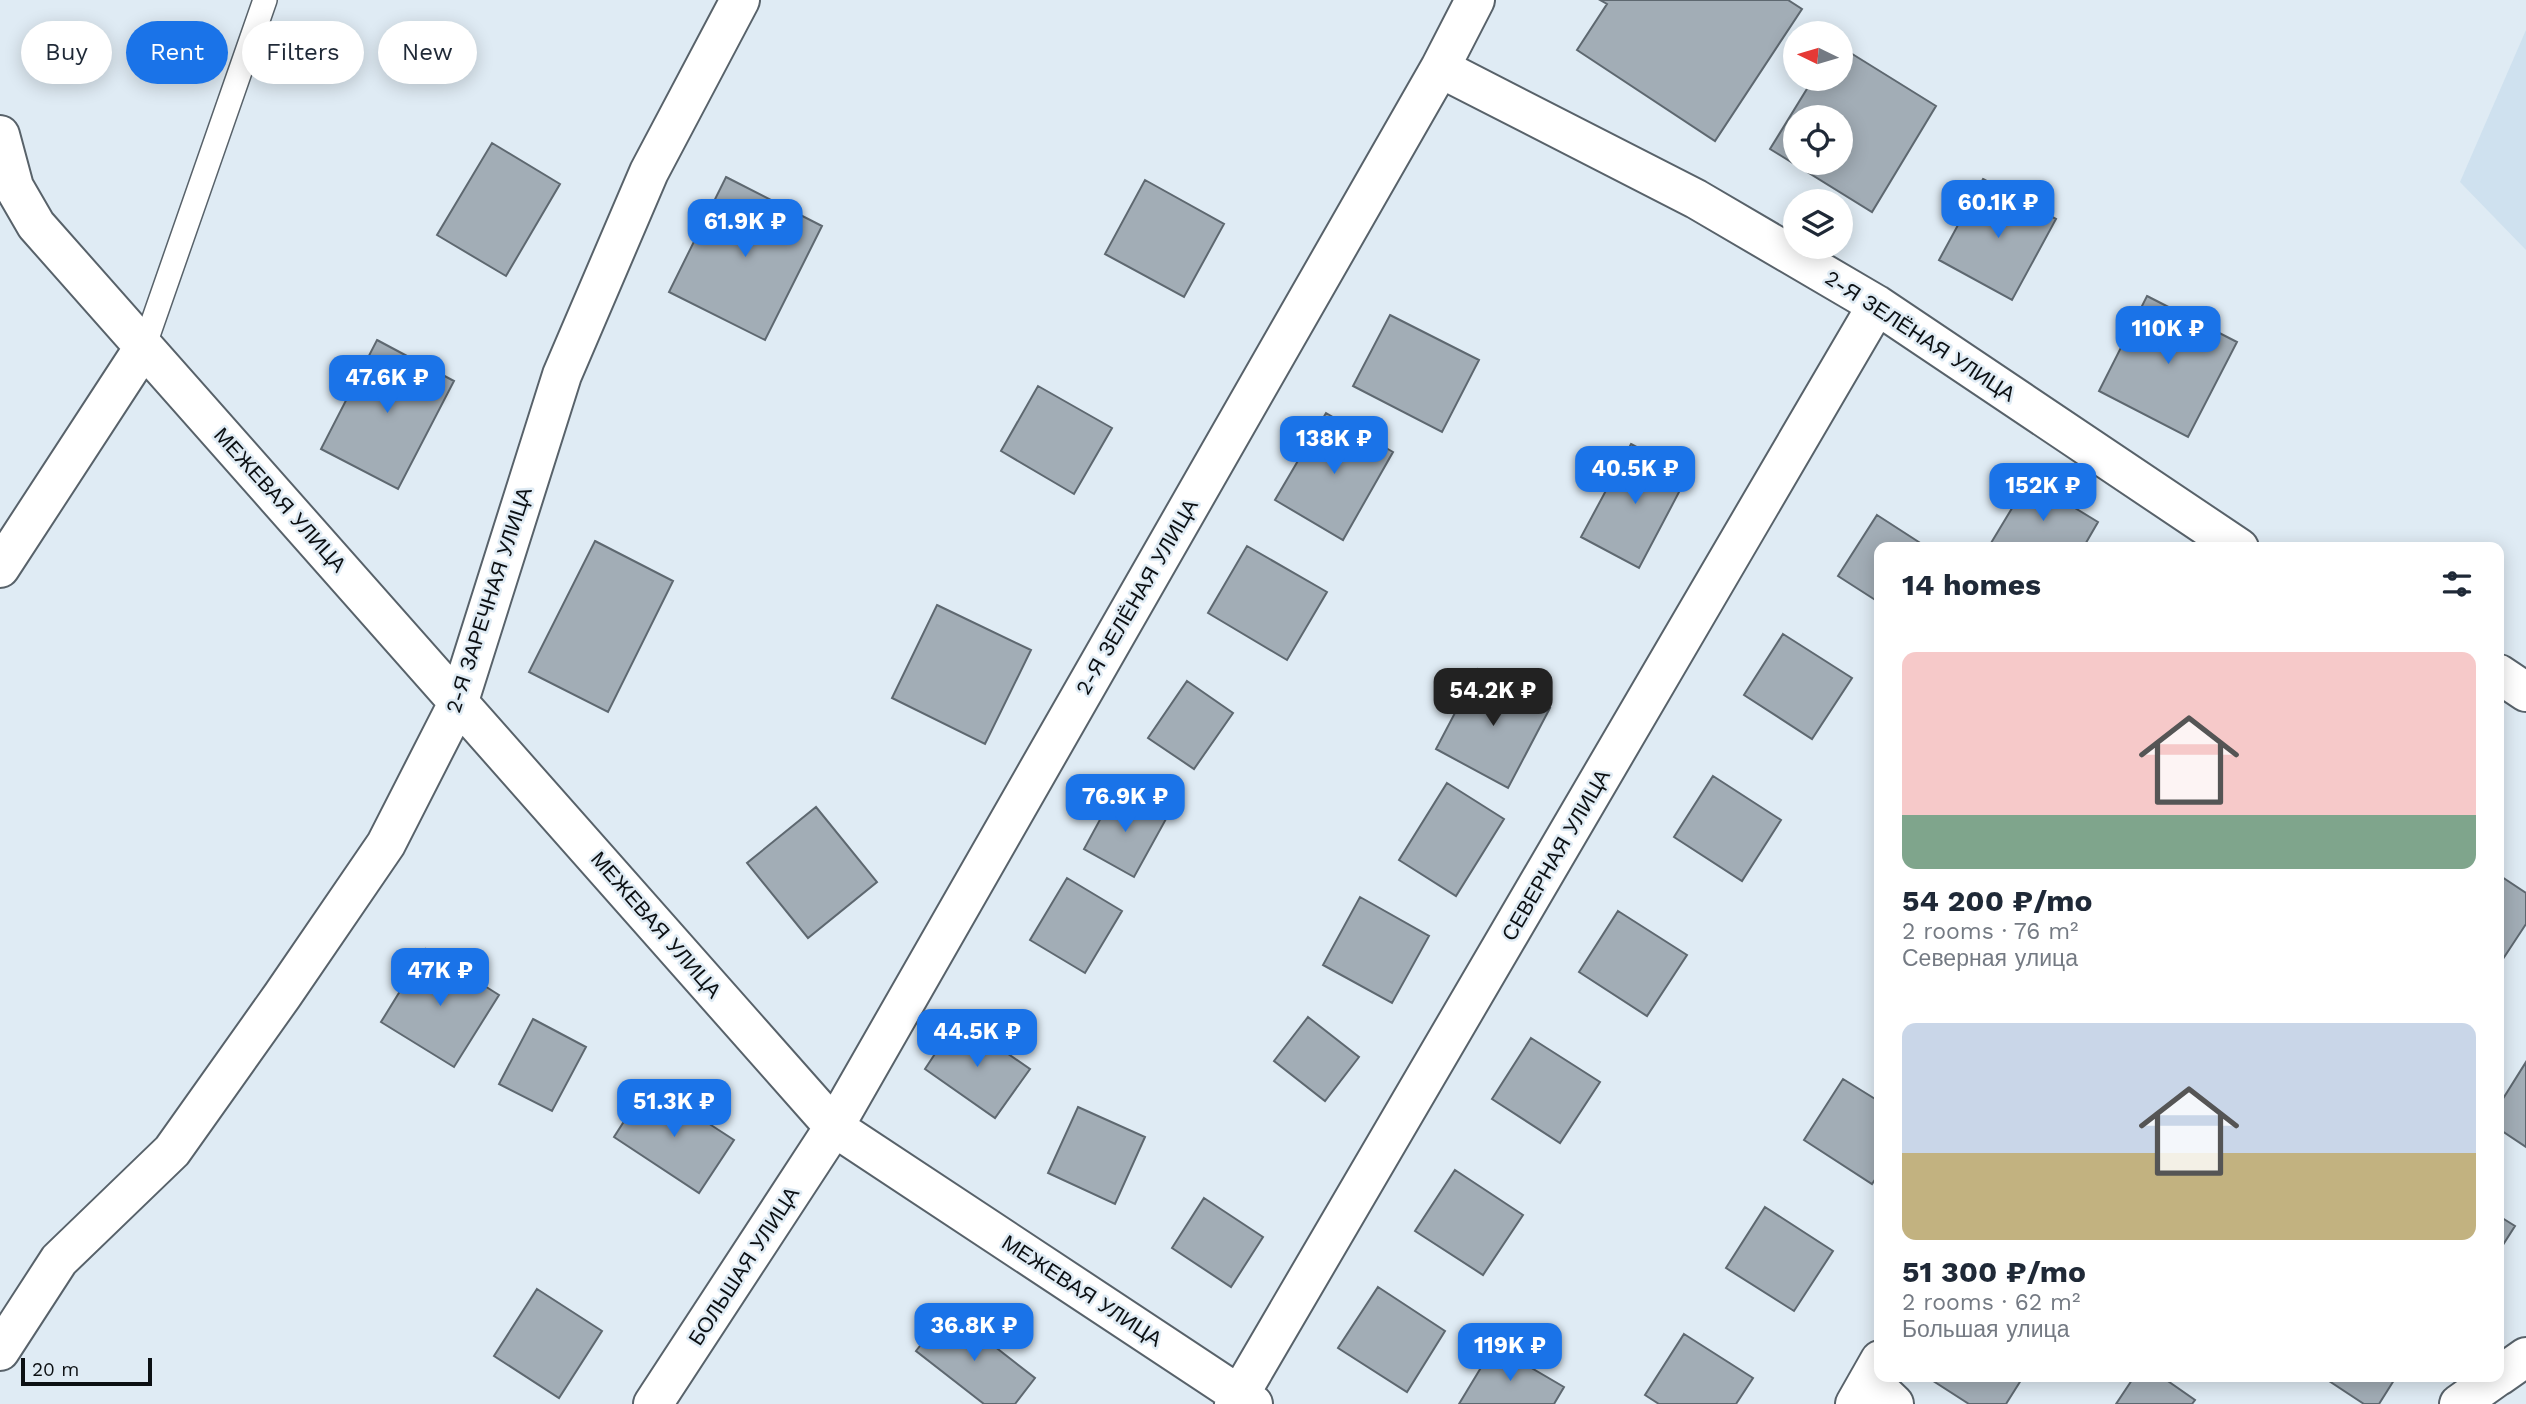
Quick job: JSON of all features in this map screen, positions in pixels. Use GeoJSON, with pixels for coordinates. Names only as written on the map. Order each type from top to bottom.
{"type":"FeatureCollection","features":[{"type":"Feature","properties":{"kind":"street","name":"2-Я ЗАРЕЧНАЯ УЛИЦА"},"geometry":{"type":"LineString","coordinates":[[0,1351],[59,1260],[172,1152],[386,844],[459,701],[562,375],[649,172],[740,0]]}},
{"type":"Feature","properties":{"kind":"street","name":"2-Я ЗЕЛЁНАЯ УЛИЦА"},"geometry":{"type":"LineString","coordinates":[[834,1127],[1440,68],[1475,0]]}},
{"type":"Feature","properties":{"kind":"street","name":"2-Я ЗЕЛЁНАЯ УЛИЦА"},"geometry":{"type":"LineString","coordinates":[[1440,68],[1696,199],[1877,305],[2230,542]]}},
{"type":"Feature","properties":{"kind":"street","name":"МЕЖЕВАЯ УЛИЦА"},"geometry":{"type":"LineString","coordinates":[[0,135],[14,187],[36,225],[834,1127],[1242,1401]]}},
{"type":"Feature","properties":{"kind":"street","name":"СЕВЕРНАЯ УЛИЦА"},"geometry":{"type":"LineString","coordinates":[[1242,1401],[1877,305]]}},
{"type":"Feature","properties":{"kind":"street"},"geometry":{"type":"LineString","coordinates":[[0,568],[144,347]]}},
{"type":"Feature","properties":{"kind":"street"},"geometry":{"type":"LineString","coordinates":[[2504,677],[2526,692]]}},
{"type":"Feature","properties":{"kind":"street","name":"БОЛЬШАЯ УЛИЦА"},"geometry":{"type":"LineString","coordinates":[[653,1404],[834,1127]]}},
{"type":"Feature","properties":{"kind":"street"},"geometry":{"type":"LineString","coordinates":[[2504,1373],[2526,1357]]}},
{"type":"Feature","properties":{"kind":"street"},"geometry":{"type":"LineString","coordinates":[[2459,1404],[2491,1382]]}},
{"type":"Feature","properties":{"kind":"lane"},"geometry":{"type":"LineString","coordinates":[[144,347],[265,0]]}},
{"type":"Feature","properties":{"kind":"shaded area"},"geometry":{"type":"Polygon","coordinates":[[[2526,30],[2526,250],[2460,182],[2526,30]]]}},
{"type":"Feature","properties":{"kind":"building"},"geometry":{"type":"Polygon","coordinates":[[[1600,0],[1788,0],[1802,9],[1794,21],[1783,21],[1783,38],[1715,141],[1577,50],[1607,4],[1600,0]]]}},
{"type":"Feature","properties":{"kind":"building"},"geometry":{"type":"Polygon","coordinates":[[[1853,54],[1936,106],[1872,212],[1853,200],[1853,189],[1835,189],[1812,175],[1853,175],[1853,105],[1797,105],[1806,91],[1853,91],[1853,54]]]}},
{"type":"Feature","properties":{"kind":"building"},"geometry":{"type":"Polygon","coordinates":[[[1783,128],[1783,157],[1770,149],[1783,128]]]}},
{"type":"Feature","properties":{"kind":"building"},"geometry":{"type":"Polygon","coordinates":[[[492,143],[560,184],[506,276],[437,235],[492,143]]]}},
{"type":"Feature","properties":{"kind":"building"},"geometry":{"type":"Polygon","coordinates":[[[726,177],[822,226],[765,340],[669,292],[726,177]]]}},
{"type":"Feature","properties":{"kind":"building"},"geometry":{"type":"Polygon","coordinates":[[[1983,179],[2056,219],[2012,300],[1939,260],[1983,179]]]}},
{"type":"Feature","properties":{"kind":"building"},"geometry":{"type":"Polygon","coordinates":[[[1145,180],[1224,224],[1184,297],[1105,254],[1145,180]]]}},
{"type":"Feature","properties":{"kind":"building"},"geometry":{"type":"Polygon","coordinates":[[[2147,296],[2237,342],[2188,437],[2099,391],[2147,296]]]}},
{"type":"Feature","properties":{"kind":"building"},"geometry":{"type":"Polygon","coordinates":[[[1390,315],[1479,360],[1442,432],[1353,386],[1390,315]]]}},
{"type":"Feature","properties":{"kind":"building"},"geometry":{"type":"Polygon","coordinates":[[[377,340],[454,381],[398,489],[321,449],[377,340]]]}},
{"type":"Feature","properties":{"kind":"building"},"geometry":{"type":"Polygon","coordinates":[[[1038,386],[1112,428],[1074,494],[1001,451],[1038,386]]]}},
{"type":"Feature","properties":{"kind":"building"},"geometry":{"type":"Polygon","coordinates":[[[1326,413],[1393,452],[1343,540],[1275,500],[1326,413]]]}},
{"type":"Feature","properties":{"kind":"building"},"geometry":{"type":"Polygon","coordinates":[[[1631,444],[1688,475],[1639,568],[1581,537],[1631,444]]]}},
{"type":"Feature","properties":{"kind":"building"},"geometry":{"type":"Polygon","coordinates":[[[2029,480],[2098,522],[2086,542],[1992,542],[2029,480]]]}},
{"type":"Feature","properties":{"kind":"building"},"geometry":{"type":"Polygon","coordinates":[[[1877,515],[1919,542],[1874,542],[1874,599],[1838,576],[1877,515]]]}},
{"type":"Feature","properties":{"kind":"building"},"geometry":{"type":"Polygon","coordinates":[[[595,541],[673,581],[608,712],[529,672],[595,541]]]}},
{"type":"Feature","properties":{"kind":"building"},"geometry":{"type":"Polygon","coordinates":[[[1247,546],[1327,592],[1287,660],[1208,613],[1247,546]]]}},
{"type":"Feature","properties":{"kind":"building"},"geometry":{"type":"Polygon","coordinates":[[[937,605],[1031,650],[985,744],[892,698],[937,605]]]}},
{"type":"Feature","properties":{"kind":"building"},"geometry":{"type":"Polygon","coordinates":[[[1783,634],[1852,678],[1812,739],[1744,695],[1783,634]]]}},
{"type":"Feature","properties":{"kind":"building"},"geometry":{"type":"Polygon","coordinates":[[[1478,669],[1550,708],[1508,788],[1436,749],[1478,669]]]}},
{"type":"Feature","properties":{"kind":"building"},"geometry":{"type":"Polygon","coordinates":[[[1187,681],[1233,713],[1194,769],[1148,738],[1187,681]]]}},
{"type":"Feature","properties":{"kind":"building"},"geometry":{"type":"Polygon","coordinates":[[[1713,776],[1781,820],[1742,881],[1674,837],[1713,776]]]}},
{"type":"Feature","properties":{"kind":"building"},"geometry":{"type":"Polygon","coordinates":[[[1447,783],[1504,819],[1456,896],[1399,860],[1447,783]]]}},
{"type":"Feature","properties":{"kind":"building"},"geometry":{"type":"Polygon","coordinates":[[[1115,792],[1166,819],[1134,877],[1084,849],[1115,792]]]}},
{"type":"Feature","properties":{"kind":"building"},"geometry":{"type":"Polygon","coordinates":[[[816,807],[877,882],[808,938],[747,863],[816,807]]]}},
{"type":"Feature","properties":{"kind":"building"},"geometry":{"type":"Polygon","coordinates":[[[1067,878],[1122,911],[1085,973],[1030,940],[1067,878]]]}},
{"type":"Feature","properties":{"kind":"building"},"geometry":{"type":"Polygon","coordinates":[[[2504,878],[2526,893],[2526,924],[2504,957],[2504,878]]]}},
{"type":"Feature","properties":{"kind":"building"},"geometry":{"type":"Polygon","coordinates":[[[1360,897],[1429,936],[1392,1003],[1323,965],[1360,897]]]}},
{"type":"Feature","properties":{"kind":"building"},"geometry":{"type":"Polygon","coordinates":[[[1618,911],[1687,955],[1647,1016],[1579,972],[1618,911]]]}},
{"type":"Feature","properties":{"kind":"building"},"geometry":{"type":"Polygon","coordinates":[[[426,949],[499,995],[454,1067],[381,1022],[426,949]]]}},
{"type":"Feature","properties":{"kind":"building"},"geometry":{"type":"Polygon","coordinates":[[[1308,1017],[1359,1057],[1325,1101],[1274,1061],[1308,1017]]]}},
{"type":"Feature","properties":{"kind":"building"},"geometry":{"type":"Polygon","coordinates":[[[533,1019],[586,1047],[552,1111],[499,1084],[533,1019]]]}},
{"type":"Feature","properties":{"kind":"building"},"geometry":{"type":"Polygon","coordinates":[[[958,1019],[1030,1069],[995,1118],[925,1069],[958,1019]]]}},
{"type":"Feature","properties":{"kind":"building"},"geometry":{"type":"Polygon","coordinates":[[[1531,1038],[1600,1082],[1560,1143],[1492,1099],[1531,1038]]]}},
{"type":"Feature","properties":{"kind":"building"},"geometry":{"type":"Polygon","coordinates":[[[2526,1062],[2526,1147],[2504,1132],[2504,1097],[2526,1062]]]}},
{"type":"Feature","properties":{"kind":"building"},"geometry":{"type":"Polygon","coordinates":[[[1843,1079],[1874,1098],[1872,1184],[1804,1140],[1843,1079]]]}},
{"type":"Feature","properties":{"kind":"building"},"geometry":{"type":"Polygon","coordinates":[[[648,1084],[734,1140],[699,1193],[614,1137],[648,1084]]]}},
{"type":"Feature","properties":{"kind":"building"},"geometry":{"type":"Polygon","coordinates":[[[1078,1107],[1145,1137],[1115,1204],[1048,1173],[1078,1107]]]}},
{"type":"Feature","properties":{"kind":"building"},"geometry":{"type":"Polygon","coordinates":[[[1455,1170],[1523,1215],[1483,1275],[1415,1231],[1455,1170]]]}},
{"type":"Feature","properties":{"kind":"building"},"geometry":{"type":"Polygon","coordinates":[[[1204,1198],[1263,1237],[1231,1287],[1172,1248],[1204,1198]]]}},
{"type":"Feature","properties":{"kind":"building"},"geometry":{"type":"Polygon","coordinates":[[[1765,1207],[1833,1251],[1794,1311],[1726,1268],[1765,1207]]]}},
{"type":"Feature","properties":{"kind":"building"},"geometry":{"type":"Polygon","coordinates":[[[2504,1219],[2515,1226],[2504,1243],[2504,1219]]]}},
{"type":"Feature","properties":{"kind":"building"},"geometry":{"type":"Polygon","coordinates":[[[1378,1287],[1445,1331],[1407,1392],[1338,1348],[1378,1287]]]}},
{"type":"Feature","properties":{"kind":"building"},"geometry":{"type":"Polygon","coordinates":[[[537,1289],[602,1331],[559,1398],[494,1356],[537,1289]]]}},
{"type":"Feature","properties":{"kind":"building"},"geometry":{"type":"Polygon","coordinates":[[[948,1310],[1035,1378],[1015,1404],[984,1404],[916,1351],[948,1310]]]}},
{"type":"Feature","properties":{"kind":"building"},"geometry":{"type":"Polygon","coordinates":[[[1684,1334],[1753,1378],[1736,1404],[1659,1404],[1645,1395],[1684,1334]]]}},
{"type":"Feature","properties":{"kind":"building"},"geometry":{"type":"Polygon","coordinates":[[[1494,1346],[1564,1387],[1554,1404],[1459,1404],[1494,1346]]]}},
{"type":"Feature","properties":{"kind":"building"},"geometry":{"type":"Polygon","coordinates":[[[1935,1382],[2020,1382],[2006,1404],[1969,1404],[1935,1382]]]}},
{"type":"Feature","properties":{"kind":"building"},"geometry":{"type":"Polygon","coordinates":[[[2131,1382],[2169,1382],[2195,1400],[2192,1404],[2116,1404],[2131,1382]]]}},
{"type":"Feature","properties":{"kind":"building"},"geometry":{"type":"Polygon","coordinates":[[[2331,1382],[2393,1382],[2379,1404],[2364,1404],[2331,1382]]]}}]}
